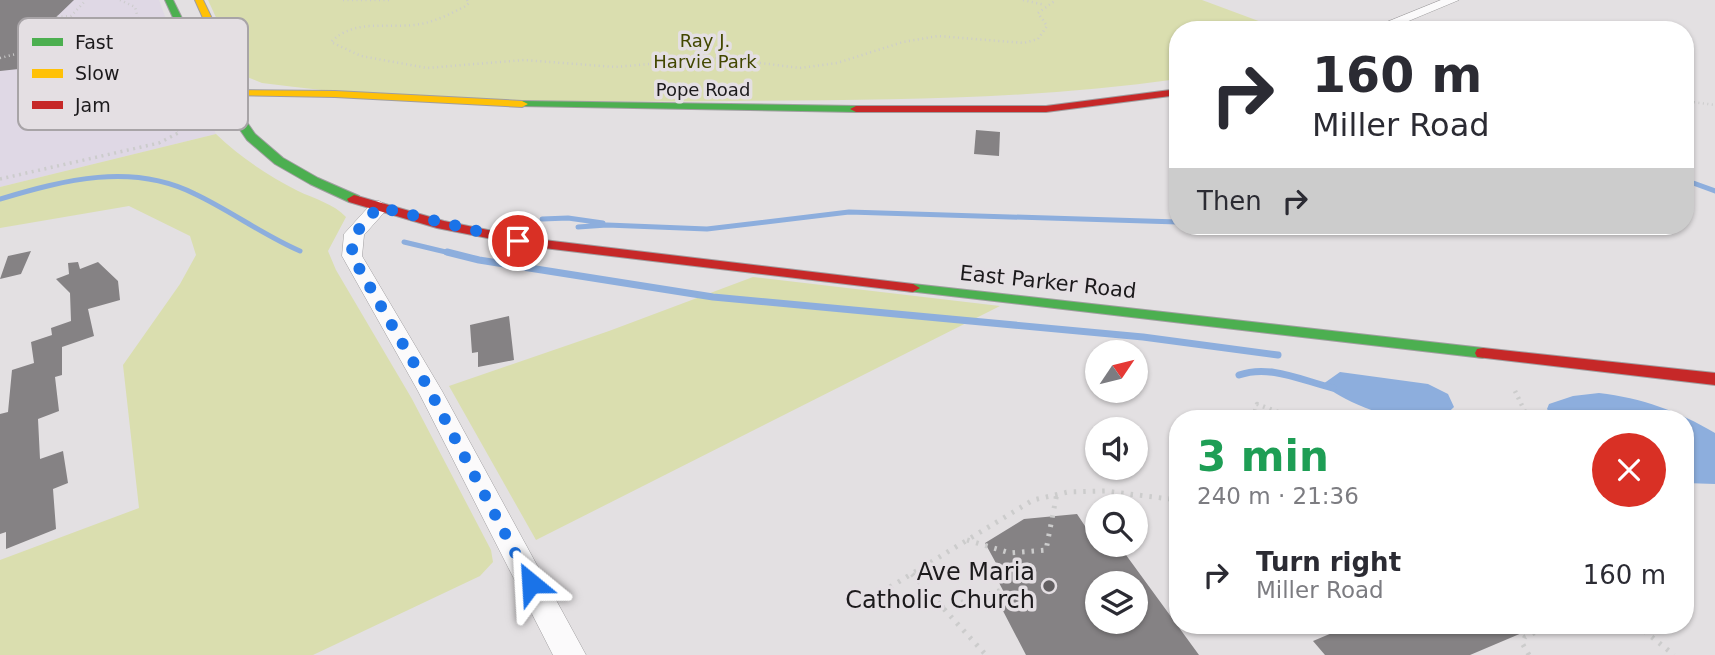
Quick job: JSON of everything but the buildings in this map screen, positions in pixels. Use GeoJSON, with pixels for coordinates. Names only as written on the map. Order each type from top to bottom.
{"type":"FeatureCollection","features":[{"type":"Feature","properties":{"kind":"main road"},"geometry":{"type":"LineString","coordinates":[[169,0],[176,18]]}},
{"type":"Feature","properties":{"kind":"main road"},"geometry":{"type":"LineString","coordinates":[[199,0],[207,18]]}},
{"type":"Feature","properties":{"kind":"main road","name":"Pope Road"},"geometry":{"type":"LineString","coordinates":[[248,93],[335,94],[574,107],[968,110],[1045,108],[1169,93]]}},
{"type":"Feature","properties":{"kind":"main road","name":"East Parker Road"},"geometry":{"type":"LineString","coordinates":[[247,130],[273,156],[334,190],[379,207],[492,237],[563,248],[1715,379]]}},
{"type":"Feature","properties":{"kind":"street"},"geometry":{"type":"LineString","coordinates":[[1398,21],[1453,0]]}},
{"type":"Feature","properties":{"kind":"street"},"geometry":{"type":"LineString","coordinates":[[379,207],[354,234],[352,256],[430,391],[570,655]]}},
{"type":"Feature","properties":{"kind":"path"},"geometry":{"type":"LineString","coordinates":[[57,17],[71,16],[86,0]]}},
{"type":"Feature","properties":{"kind":"path"},"geometry":{"type":"LineString","coordinates":[[120,0],[136,8],[138,18]]}},
{"type":"Feature","properties":{"kind":"path"},"geometry":{"type":"LineString","coordinates":[[343,0],[389,0]]}},
{"type":"Feature","properties":{"kind":"path"},"geometry":{"type":"LineString","coordinates":[[467,0],[466,6],[424,23],[363,27],[335,36],[331,42],[360,56],[427,68],[524,60],[615,67],[720,58],[800,68],[837,63],[903,42],[938,36],[1024,43],[1038,39],[1045,32],[1047,26],[1038,13],[1056,0]]}},
{"type":"Feature","properties":{"kind":"path"},"geometry":{"type":"LineString","coordinates":[[1023,0],[1046,5]]}},
{"type":"Feature","properties":{"kind":"path"},"geometry":{"type":"LineString","coordinates":[[0,58],[18,54]]}},
{"type":"Feature","properties":{"kind":"path"},"geometry":{"type":"LineString","coordinates":[[1694,102],[1715,105]]}},
{"type":"Feature","properties":{"kind":"path"},"geometry":{"type":"LineString","coordinates":[[0,179],[159,143],[180,132],[178,130]]}},
{"type":"Feature","properties":{"kind":"path"},"geometry":{"type":"LineString","coordinates":[[1516,391],[1524,410]]}},
{"type":"Feature","properties":{"kind":"path"},"geometry":{"type":"LineString","coordinates":[[1255,410],[1257,404],[1273,410]]}},
{"type":"Feature","properties":{"kind":"path"},"geometry":{"type":"LineString","coordinates":[[966,540],[1010,553],[1046,550],[1057,493]]}},
{"type":"Feature","properties":{"kind":"path"},"geometry":{"type":"LineString","coordinates":[[890,587],[1033,500],[1057,493],[1139,494],[1169,499]]}},
{"type":"Feature","properties":{"kind":"path"},"geometry":{"type":"LineString","coordinates":[[912,574],[986,655]]}},
{"type":"Feature","properties":{"kind":"path"},"geometry":{"type":"LineString","coordinates":[[943,608],[1002,590]]}},
{"type":"Feature","properties":{"kind":"path"},"geometry":{"type":"LineString","coordinates":[[1529,655],[1522,643],[1525,637],[1532,634]]}},
{"type":"Feature","properties":{"kind":"path"},"geometry":{"type":"LineString","coordinates":[[1648,634],[1674,655]]}},
{"type":"Feature","properties":{"kind":"shaded area"},"geometry":{"type":"Polygon","coordinates":[[[0,0],[159,0],[166,18],[18,18],[18,130],[214,130],[216,134],[0,187],[0,0]]]}},
{"type":"Feature","properties":{"kind":"green space","name":"Ray J. Harvie Park"},"geometry":{"type":"Polygon","coordinates":[[[208,0],[1202,0],[1259,21],[1169,21],[1169,80],[1067,91],[956,98],[616,102],[379,95],[262,83],[248,77],[248,18],[216,18],[208,0]]]}},
{"type":"Feature","properties":{"kind":"green space"},"geometry":{"type":"Polygon","coordinates":[[[216,134],[265,172],[330,205],[346,217],[328,251],[336,270],[412,399],[491,550],[493,562],[480,576],[313,655],[0,655],[0,560],[139,508],[123,365],[180,284],[196,255],[190,236],[129,206],[0,228],[0,187],[216,134]]]}},
{"type":"Feature","properties":{"kind":"green space"},"geometry":{"type":"Polygon","coordinates":[[[753,277],[1000,306],[536,540],[449,386],[609,331],[753,277]]]}},
{"type":"Feature","properties":{"kind":"water"},"geometry":{"type":"Polygon","coordinates":[[[1340,372],[1428,384],[1448,394],[1454,407],[1450,410],[1371,410],[1334,393],[1323,384],[1340,372]]]}},
{"type":"Feature","properties":{"kind":"water"},"geometry":{"type":"Polygon","coordinates":[[[1599,393],[1630,398],[1667,410],[1547,409],[1549,404],[1573,396],[1599,393]]]}},
{"type":"Feature","properties":{"kind":"water"},"geometry":{"type":"Polygon","coordinates":[[[1694,422],[1715,433],[1715,484],[1694,483],[1694,422]]]}},
{"type":"Feature","properties":{"kind":"waterway"},"geometry":{"type":"LineString","coordinates":[[0,199],[98,177],[147,179],[171,184],[195,194],[300,251]]}},
{"type":"Feature","properties":{"kind":"waterway"},"geometry":{"type":"LineString","coordinates":[[1694,183],[1715,191]]}},
{"type":"Feature","properties":{"kind":"waterway"},"geometry":{"type":"LineString","coordinates":[[578,227],[607,225],[707,229],[849,212],[1169,222]]}},
{"type":"Feature","properties":{"kind":"waterway"},"geometry":{"type":"LineString","coordinates":[[542,219],[568,218],[603,223]]}},
{"type":"Feature","properties":{"kind":"waterway"},"geometry":{"type":"LineString","coordinates":[[404,242],[454,254]]}},
{"type":"Feature","properties":{"kind":"waterway"},"geometry":{"type":"LineString","coordinates":[[447,252],[479,260],[713,297],[1143,337],[1278,355]]}},
{"type":"Feature","properties":{"kind":"waterway"},"geometry":{"type":"LineString","coordinates":[[1239,375],[1274,372],[1333,388]]}},
{"type":"Feature","properties":{"kind":"traffic: fast"},"geometry":{"type":"LineString","coordinates":[[169,0],[178,18]]}},
{"type":"Feature","properties":{"kind":"traffic: fast"},"geometry":{"type":"LineString","coordinates":[[522,104],[856,109]]}},
{"type":"Feature","properties":{"kind":"traffic: fast"},"geometry":{"type":"LineString","coordinates":[[246,130],[279,161],[354,199]]}},
{"type":"Feature","properties":{"kind":"traffic: fast"},"geometry":{"type":"LineString","coordinates":[[913,288],[1483,353]]}},
{"type":"Feature","properties":{"kind":"traffic: slow"},"geometry":{"type":"LineString","coordinates":[[199,0],[207,18]]}},
{"type":"Feature","properties":{"kind":"traffic: slow"},"geometry":{"type":"LineString","coordinates":[[248,93],[335,94],[522,104]]}},
{"type":"Feature","properties":{"kind":"traffic: jam"},"geometry":{"type":"LineString","coordinates":[[856,109],[1046,109],[1169,93]]}},
{"type":"Feature","properties":{"kind":"traffic: jam"},"geometry":{"type":"LineString","coordinates":[[354,199],[442,225],[527,242],[913,288]]}},
{"type":"Feature","properties":{"kind":"traffic: jam"},"geometry":{"type":"LineString","coordinates":[[1483,353],[1715,379]]}},
{"type":"Feature","properties":{"kind":"place","name":"Ave Maria Catholic Church"},"geometry":{"type":"Point","coordinates":[1049,586]}},
{"type":"Feature","properties":{"kind":"route"},"geometry":{"type":"LineString","coordinates":[[518,241],[455,228],[379,207],[354,234],[351,244],[352,256],[430,391],[531,583]]}}]}
